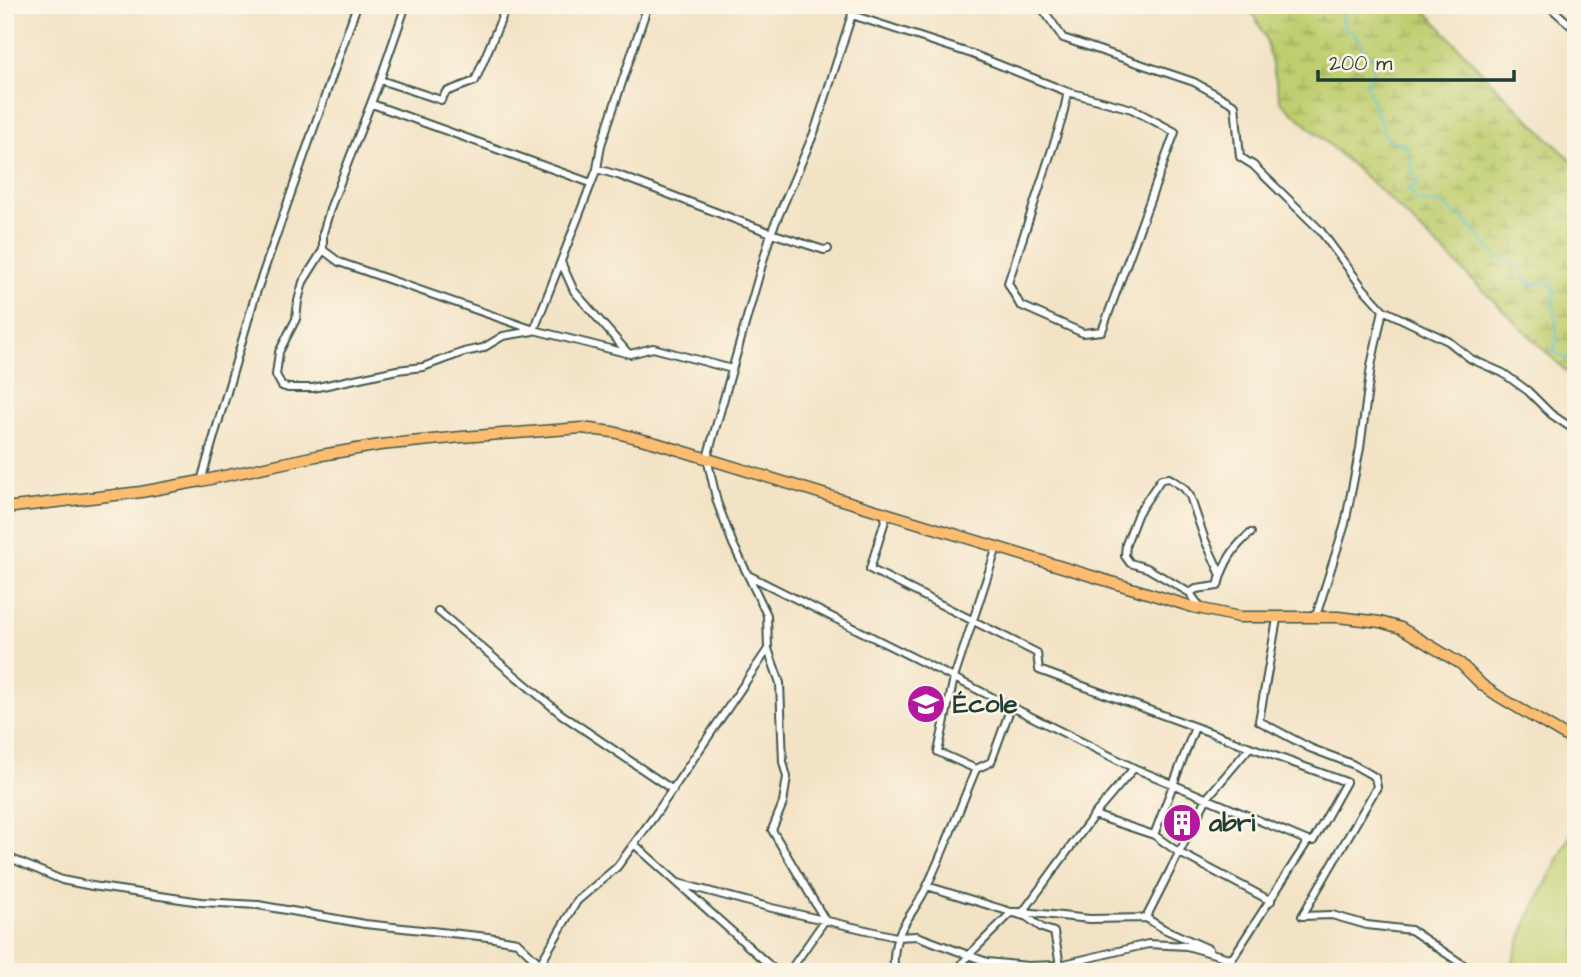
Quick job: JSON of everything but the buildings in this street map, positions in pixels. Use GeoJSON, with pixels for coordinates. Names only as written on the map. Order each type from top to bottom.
{"type":"FeatureCollection","features":[{"type":"Feature","properties":{"kind":"main road"},"geometry":{"type":"LineString","coordinates":[[5,508],[141,492],[360,448],[536,430],[582,428],[612,432],[707,458],[1201,609],[1239,617],[1277,619],[1316,616],[1380,622],[1410,632],[1461,664],[1482,685],[1576,742]]}},
{"type":"Feature","properties":{"kind":"street"},"geometry":{"type":"LineString","coordinates":[[201,481],[256,293],[357,5]]}},
{"type":"Feature","properties":{"kind":"street"},"geometry":{"type":"LineString","coordinates":[[406,5],[372,104],[331,206],[323,233],[323,250],[303,282],[296,319],[279,352],[276,375],[282,386],[313,388],[423,367],[483,348],[503,336],[534,330]]}},
{"type":"Feature","properties":{"kind":"street"},"geometry":{"type":"LineString","coordinates":[[380,80],[441,100],[446,92],[475,81],[505,10],[516,5]]}},
{"type":"Feature","properties":{"kind":"street"},"geometry":{"type":"LineString","coordinates":[[534,330],[597,169],[601,145],[648,5]]}},
{"type":"Feature","properties":{"kind":"street"},"geometry":{"type":"LineString","coordinates":[[825,920],[772,830],[783,803],[787,777],[783,762],[780,683],[768,649],[767,615],[717,502],[707,458],[771,233],[814,134],[855,5]]}},
{"type":"Feature","properties":{"kind":"street"},"geometry":{"type":"LineString","coordinates":[[1040,5],[1063,38],[1194,82],[1235,105],[1240,157],[1253,165],[1320,230],[1363,288],[1383,310],[1448,341],[1471,359],[1500,371],[1528,391],[1551,414],[1576,431]]}},
{"type":"Feature","properties":{"kind":"street"},"geometry":{"type":"LineString","coordinates":[[1548,5],[1576,30]]}},
{"type":"Feature","properties":{"kind":"street"},"geometry":{"type":"LineString","coordinates":[[852,15],[972,54],[1068,92],[1132,109],[1175,132],[1102,331],[1083,333],[1020,305],[1008,282],[1062,119],[1068,92]]}},
{"type":"Feature","properties":{"kind":"street"},"geometry":{"type":"LineString","coordinates":[[372,104],[591,183]]}},
{"type":"Feature","properties":{"kind":"street"},"geometry":{"type":"LineString","coordinates":[[597,169],[771,233],[828,249]]}},
{"type":"Feature","properties":{"kind":"street"},"geometry":{"type":"LineString","coordinates":[[323,250],[339,262],[534,330],[630,355],[653,348],[732,369]]}},
{"type":"Feature","properties":{"kind":"street"},"geometry":{"type":"LineString","coordinates":[[561,262],[574,291],[630,355]]}},
{"type":"Feature","properties":{"kind":"street"},"geometry":{"type":"LineString","coordinates":[[1316,616],[1345,524],[1383,310]]}},
{"type":"Feature","properties":{"kind":"street"},"geometry":{"type":"LineString","coordinates":[[1201,609],[1189,593],[1147,568],[1130,563],[1125,556],[1126,544],[1138,513],[1161,479],[1169,478],[1183,487],[1190,496],[1220,573]]}},
{"type":"Feature","properties":{"kind":"street"},"geometry":{"type":"LineString","coordinates":[[748,575],[1134,768],[1313,841],[1346,782],[1040,670],[1037,653],[870,569],[887,514]]}},
{"type":"Feature","properties":{"kind":"street"},"geometry":{"type":"LineString","coordinates":[[1189,593],[1196,589],[1218,586],[1220,573],[1228,557],[1251,533]]}},
{"type":"Feature","properties":{"kind":"street"},"geometry":{"type":"LineString","coordinates":[[976,769],[938,752],[954,678],[997,547]]}},
{"type":"Feature","properties":{"kind":"street"},"geometry":{"type":"LineString","coordinates":[[438,611],[561,714],[673,790]]}},
{"type":"Feature","properties":{"kind":"street"},"geometry":{"type":"LineString","coordinates":[[1277,619],[1259,721],[1310,748],[1352,764],[1375,777],[1377,787],[1302,916],[1332,915],[1367,925],[1411,930],[1474,972]]}},
{"type":"Feature","properties":{"kind":"street"},"geometry":{"type":"LineString","coordinates":[[531,972],[540,964],[578,901],[617,867],[634,844],[768,649]]}},
{"type":"Feature","properties":{"kind":"street"},"geometry":{"type":"LineString","coordinates":[[894,972],[896,937],[928,886],[976,769],[991,762],[1011,707]]}},
{"type":"Feature","properties":{"kind":"street"},"geometry":{"type":"LineString","coordinates":[[1154,835],[1195,727]]}},
{"type":"Feature","properties":{"kind":"street"},"geometry":{"type":"LineString","coordinates":[[1146,918],[1207,798],[1250,747]]}},
{"type":"Feature","properties":{"kind":"street"},"geometry":{"type":"LineString","coordinates":[[1023,912],[1094,815],[1134,768]]}},
{"type":"Feature","properties":{"kind":"street"},"geometry":{"type":"LineString","coordinates":[[1094,815],[1154,835],[1178,852],[1271,901]]}},
{"type":"Feature","properties":{"kind":"street"},"geometry":{"type":"LineString","coordinates":[[1227,972],[1232,959],[1308,841]]}},
{"type":"Feature","properties":{"kind":"street"},"geometry":{"type":"LineString","coordinates":[[634,844],[778,972]]}},
{"type":"Feature","properties":{"kind":"street"},"geometry":{"type":"LineString","coordinates":[[5,856],[62,880],[92,886],[201,902],[258,905],[365,924],[517,942],[540,964]]}},
{"type":"Feature","properties":{"kind":"street"},"geometry":{"type":"LineString","coordinates":[[678,883],[896,937],[918,936],[987,962],[1028,966],[1059,965],[1148,944],[1187,946],[1232,959]]}},
{"type":"Feature","properties":{"kind":"street"},"geometry":{"type":"LineString","coordinates":[[928,886],[1027,917],[1042,928],[1054,932],[1059,965]]}},
{"type":"Feature","properties":{"kind":"street"},"geometry":{"type":"LineString","coordinates":[[956,972],[968,956],[1013,912],[1090,919],[1146,918],[1164,929],[1232,959]]}},
{"type":"Feature","properties":{"kind":"street"},"geometry":{"type":"LineString","coordinates":[[789,972],[825,920]]}},
{"type":"Feature","properties":{"kind":"green space"},"geometry":{"type":"Polygon","coordinates":[[[1246,5],[1420,5],[1492,83],[1576,165],[1576,381],[1381,191],[1281,102],[1266,39],[1246,5]]]}},
{"type":"Feature","properties":{"kind":"green space"},"geometry":{"type":"Polygon","coordinates":[[[1576,824],[1576,972],[1509,972],[1528,919],[1576,824]]]}},
{"type":"Feature","properties":{"kind":"waterway"},"geometry":{"type":"LineString","coordinates":[[1338,5],[1342,11],[1344,27],[1358,37],[1366,52],[1373,58],[1373,76],[1365,81],[1386,139],[1406,145],[1408,150],[1418,183],[1417,186],[1408,186],[1408,190],[1417,201],[1441,204],[1462,217],[1494,254],[1524,271],[1524,279],[1532,286],[1541,282],[1551,284],[1555,292],[1553,303],[1558,342],[1553,349],[1560,356],[1576,362]]}},
{"type":"Feature","properties":{"kind":"place","name":"École"},"geometry":{"type":"Point","coordinates":[926,704]}},
{"type":"Feature","properties":{"kind":"place","name":"abri"},"geometry":{"type":"Point","coordinates":[1182,823]}}]}
